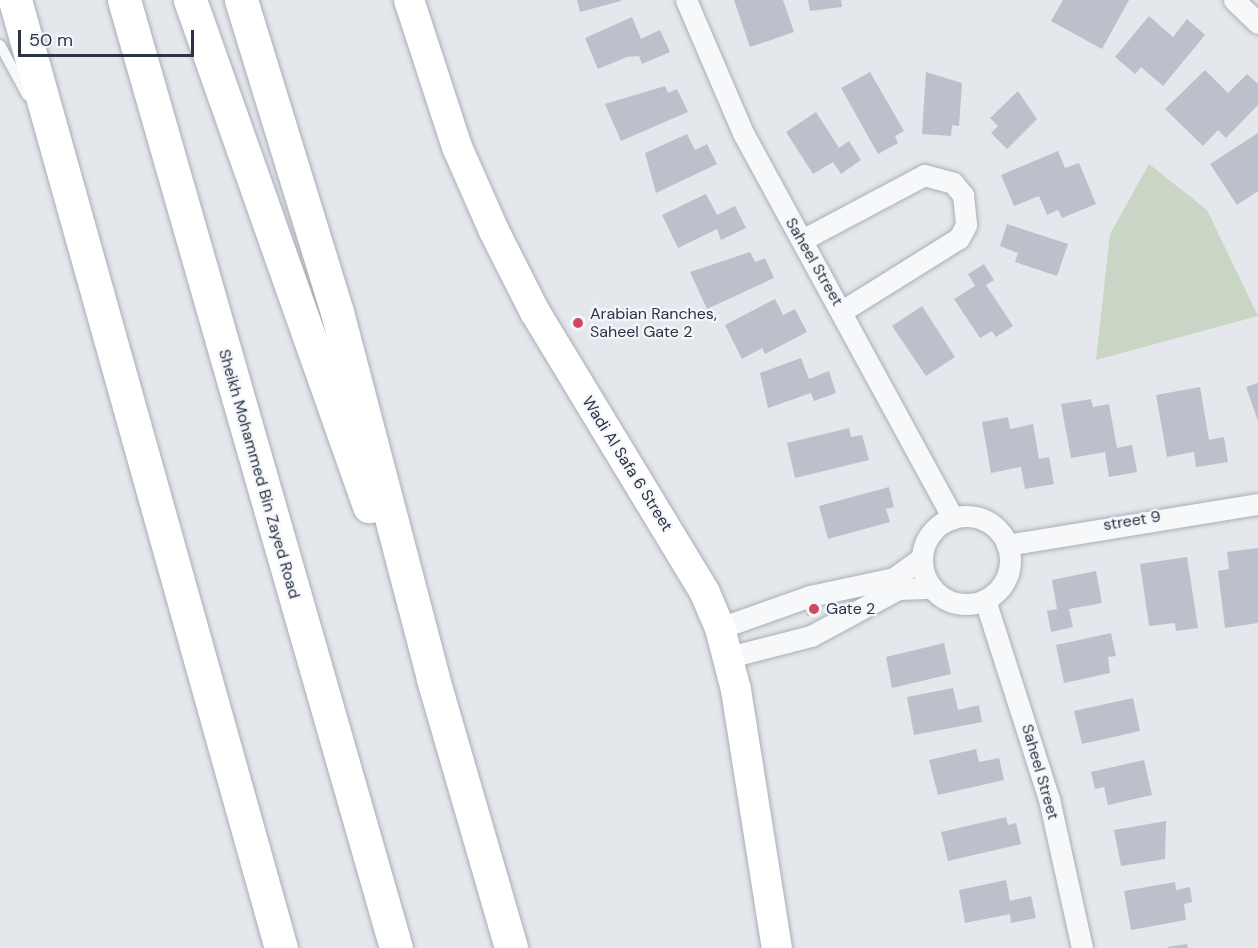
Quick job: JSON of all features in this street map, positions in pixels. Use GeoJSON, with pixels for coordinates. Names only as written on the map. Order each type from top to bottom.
{"type":"FeatureCollection","features":[{"type":"Feature","properties":{"kind":"highway"},"geometry":{"type":"LineString","coordinates":[[15,0],[281,948]]}},
{"type":"Feature","properties":{"kind":"highway","name":"Sheikh Mohammed Bin Zayed Road"},"geometry":{"type":"LineString","coordinates":[[124,0],[396,948]]}},
{"type":"Feature","properties":{"kind":"highway"},"geometry":{"type":"LineString","coordinates":[[190,0],[433,679]]}},
{"type":"Feature","properties":{"kind":"highway"},"geometry":{"type":"LineString","coordinates":[[242,0],[343,334],[433,679],[511,948]]}},
{"type":"Feature","properties":{"kind":"street","name":"Wadi Al Safa 6 Street"},"geometry":{"type":"LineString","coordinates":[[408,0],[445,115],[494,231],[564,361],[705,593],[720,628],[729,657],[777,948]]}},
{"type":"Feature","properties":{"kind":"street","name":"Saheel Street"},"geometry":{"type":"LineString","coordinates":[[686,0],[743,133],[953,518]]}},
{"type":"Feature","properties":{"kind":"street"},"geometry":{"type":"LineString","coordinates":[[1234,0],[1258,23]]}},
{"type":"Feature","properties":{"kind":"street"},"geometry":{"type":"LineString","coordinates":[[802,240],[924,175],[953,183],[963,195],[966,225],[959,238],[842,311]]}},
{"type":"Feature","properties":{"kind":"street","name":"street 9"},"geometry":{"type":"LineString","coordinates":[[1007,545],[1258,504]]}},
{"type":"Feature","properties":{"kind":"street"},"geometry":{"type":"LineString","coordinates":[[720,628],[810,596],[868,594],[898,589],[932,588],[957,603],[985,600],[1006,577],[1007,545],[991,524],[953,518],[931,533],[922,558],[904,573],[868,594],[811,636],[729,657]]}},
{"type":"Feature","properties":{"kind":"street"},"geometry":{"type":"LineString","coordinates":[[922,558],[932,588]]}},
{"type":"Feature","properties":{"kind":"street","name":"Saheel Street"},"geometry":{"type":"LineString","coordinates":[[985,600],[1049,799],[1082,948]]}},
{"type":"Feature","properties":{"kind":"street"},"geometry":{"type":"LineString","coordinates":[[758,615],[767,647]]}},
{"type":"Feature","properties":{"kind":"lane"},"geometry":{"type":"LineString","coordinates":[[0,45],[55,144]]}},
{"type":"Feature","properties":{"kind":"green space"},"geometry":{"type":"Polygon","coordinates":[[[1149,164],[1207,210],[1258,316],[1096,360],[1110,234],[1149,164]]]}},
{"type":"Feature","properties":{"kind":"building"},"geometry":{"type":"Polygon","coordinates":[[[577,0],[621,0],[621,1],[580,12],[577,0]]]}},
{"type":"Feature","properties":{"kind":"building"},"geometry":{"type":"Polygon","coordinates":[[[734,0],[783,0],[794,32],[750,47],[734,0]]]}},
{"type":"Feature","properties":{"kind":"building"},"geometry":{"type":"Polygon","coordinates":[[[808,0],[841,0],[842,7],[810,11],[808,0]]]}},
{"type":"Feature","properties":{"kind":"building"},"geometry":{"type":"Polygon","coordinates":[[[1063,0],[1129,0],[1102,49],[1051,21],[1063,0]]]}},
{"type":"Feature","properties":{"kind":"building"},"geometry":{"type":"Polygon","coordinates":[[[1149,16],[1173,37],[1187,19],[1205,35],[1163,86],[1141,67],[1135,74],[1115,57],[1149,16]]]}},
{"type":"Feature","properties":{"kind":"building"},"geometry":{"type":"Polygon","coordinates":[[[632,17],[641,39],[660,30],[670,52],[642,64],[639,56],[627,57],[598,69],[585,38],[632,17]]]}},
{"type":"Feature","properties":{"kind":"building"},"geometry":{"type":"Polygon","coordinates":[[[1205,70],[1228,93],[1247,74],[1258,84],[1258,105],[1226,138],[1218,130],[1203,146],[1165,109],[1205,70]]]}},
{"type":"Feature","properties":{"kind":"building"},"geometry":{"type":"Polygon","coordinates":[[[870,72],[904,131],[895,136],[898,143],[878,154],[841,88],[870,72]]]}},
{"type":"Feature","properties":{"kind":"building"},"geometry":{"type":"Polygon","coordinates":[[[926,72],[962,83],[959,126],[952,125],[951,136],[922,134],[926,72]]]}},
{"type":"Feature","properties":{"kind":"building"},"geometry":{"type":"Polygon","coordinates":[[[665,86],[668,93],[677,89],[688,112],[621,141],[605,104],[665,86]]]}},
{"type":"Feature","properties":{"kind":"building"},"geometry":{"type":"Polygon","coordinates":[[[1018,91],[1037,119],[1007,149],[991,133],[998,126],[990,118],[1018,91]]]}},
{"type":"Feature","properties":{"kind":"building"},"geometry":{"type":"Polygon","coordinates":[[[816,112],[839,148],[849,141],[861,160],[841,174],[833,162],[813,174],[786,132],[816,112]]]}},
{"type":"Feature","properties":{"kind":"building"},"geometry":{"type":"Polygon","coordinates":[[[1258,133],[1258,191],[1237,205],[1210,164],[1258,133]]]}},
{"type":"Feature","properties":{"kind":"building"},"geometry":{"type":"Polygon","coordinates":[[[687,134],[695,150],[707,144],[717,164],[656,193],[645,153],[687,134]]]}},
{"type":"Feature","properties":{"kind":"building"},"geometry":{"type":"Polygon","coordinates":[[[1058,151],[1065,168],[1079,163],[1096,204],[1062,218],[1058,210],[1047,215],[1039,196],[1014,206],[1001,175],[1058,151]]]}},
{"type":"Feature","properties":{"kind":"building"},"geometry":{"type":"Polygon","coordinates":[[[706,194],[717,215],[735,206],[746,228],[721,240],[717,229],[678,248],[662,215],[706,194]]]}},
{"type":"Feature","properties":{"kind":"building"},"geometry":{"type":"Polygon","coordinates":[[[1007,224],[1068,244],[1057,276],[1015,262],[1018,253],[1000,246],[1007,224]]]}},
{"type":"Feature","properties":{"kind":"building"},"geometry":{"type":"Polygon","coordinates":[[[750,252],[755,262],[765,258],[774,278],[707,309],[690,272],[750,252]]]}},
{"type":"Feature","properties":{"kind":"building"},"geometry":{"type":"Polygon","coordinates":[[[984,264],[994,280],[986,285],[1013,326],[996,337],[992,331],[980,338],[954,299],[975,286],[968,274],[984,264]]]}},
{"type":"Feature","properties":{"kind":"building"},"geometry":{"type":"Polygon","coordinates":[[[775,299],[783,315],[795,309],[807,332],[765,354],[762,348],[742,359],[725,325],[775,299]]]}},
{"type":"Feature","properties":{"kind":"building"},"geometry":{"type":"Polygon","coordinates":[[[922,306],[955,357],[926,376],[892,326],[922,306]]]}},
{"type":"Feature","properties":{"kind":"building"},"geometry":{"type":"Polygon","coordinates":[[[801,358],[809,379],[829,371],[836,393],[814,401],[811,393],[768,408],[760,373],[801,358]]]}},
{"type":"Feature","properties":{"kind":"building"},"geometry":{"type":"Polygon","coordinates":[[[1258,383],[1258,421],[1246,387],[1258,383]]]}},
{"type":"Feature","properties":{"kind":"building"},"geometry":{"type":"Polygon","coordinates":[[[1200,387],[1209,440],[1224,437],[1228,462],[1196,467],[1194,452],[1167,457],[1156,395],[1200,387]]]}},
{"type":"Feature","properties":{"kind":"building"},"geometry":{"type":"Polygon","coordinates":[[[1091,399],[1093,407],[1109,404],[1117,448],[1132,445],[1137,472],[1109,477],[1105,452],[1071,458],[1061,404],[1091,399]]]}},
{"type":"Feature","properties":{"kind":"building"},"geometry":{"type":"Polygon","coordinates":[[[1008,417],[1010,429],[1033,424],[1039,459],[1049,457],[1054,484],[1025,489],[1021,467],[991,473],[982,422],[1008,417]]]}},
{"type":"Feature","properties":{"kind":"building"},"geometry":{"type":"Polygon","coordinates":[[[849,428],[851,437],[862,435],[869,460],[795,478],[787,443],[849,428]]]}},
{"type":"Feature","properties":{"kind":"building"},"geometry":{"type":"Polygon","coordinates":[[[889,487],[894,507],[886,509],[890,522],[828,539],[819,506],[889,487]]]}},
{"type":"Feature","properties":{"kind":"building"},"geometry":{"type":"Polygon","coordinates":[[[1258,548],[1258,623],[1225,628],[1218,571],[1229,569],[1227,552],[1258,548]]]}},
{"type":"Feature","properties":{"kind":"building"},"geometry":{"type":"Polygon","coordinates":[[[1187,557],[1198,628],[1176,631],[1175,623],[1149,626],[1140,564],[1187,557]]]}},
{"type":"Feature","properties":{"kind":"building"},"geometry":{"type":"Polygon","coordinates":[[[1096,571],[1102,603],[1069,609],[1073,627],[1051,632],[1047,611],[1057,609],[1052,580],[1096,571]]]}},
{"type":"Feature","properties":{"kind":"building","name":"Gate 2"},"geometry":{"type":"Polygon","coordinates":[[[820,602],[822,613],[807,616],[805,606],[820,602]]]}},
{"type":"Feature","properties":{"kind":"building"},"geometry":{"type":"Polygon","coordinates":[[[1111,633],[1116,656],[1108,657],[1110,673],[1064,683],[1056,645],[1111,633]]]}},
{"type":"Feature","properties":{"kind":"building"},"geometry":{"type":"Polygon","coordinates":[[[944,643],[951,674],[892,688],[886,657],[944,643]]]}},
{"type":"Feature","properties":{"kind":"building"},"geometry":{"type":"Polygon","coordinates":[[[953,688],[958,710],[979,705],[982,722],[914,735],[907,697],[953,688]]]}},
{"type":"Feature","properties":{"kind":"building"},"geometry":{"type":"Polygon","coordinates":[[[1133,698],[1140,731],[1082,744],[1074,711],[1133,698]]]}},
{"type":"Feature","properties":{"kind":"building"},"geometry":{"type":"Polygon","coordinates":[[[976,749],[979,762],[999,758],[1004,780],[938,795],[929,760],[976,749]]]}},
{"type":"Feature","properties":{"kind":"building"},"geometry":{"type":"Polygon","coordinates":[[[1144,760],[1152,795],[1108,805],[1104,787],[1095,789],[1091,772],[1144,760]]]}},
{"type":"Feature","properties":{"kind":"building"},"geometry":{"type":"Polygon","coordinates":[[[1006,817],[1008,825],[1016,823],[1021,844],[948,861],[941,832],[1006,817]]]}},
{"type":"Feature","properties":{"kind":"building"},"geometry":{"type":"Polygon","coordinates":[[[1166,821],[1165,859],[1121,866],[1114,830],[1166,821]]]}},
{"type":"Feature","properties":{"kind":"building"},"geometry":{"type":"Polygon","coordinates":[[[1006,880],[1010,901],[1031,896],[1036,918],[1011,923],[1010,914],[965,923],[959,890],[1006,880]]]}},
{"type":"Feature","properties":{"kind":"building"},"geometry":{"type":"Polygon","coordinates":[[[1175,882],[1176,890],[1190,887],[1192,902],[1184,904],[1186,920],[1131,930],[1124,891],[1175,882]]]}},
{"type":"Feature","properties":{"kind":"building"},"geometry":{"type":"Polygon","coordinates":[[[1187,944],[1188,948],[1167,947],[1187,944]]]}},
{"type":"Feature","properties":{"kind":"place","name":"Arabian Ranches, Saheel Gate 2"},"geometry":{"type":"Point","coordinates":[578,323]}},
{"type":"Feature","properties":{"kind":"place","name":"Gate 2"},"geometry":{"type":"Point","coordinates":[814,609]}}]}
